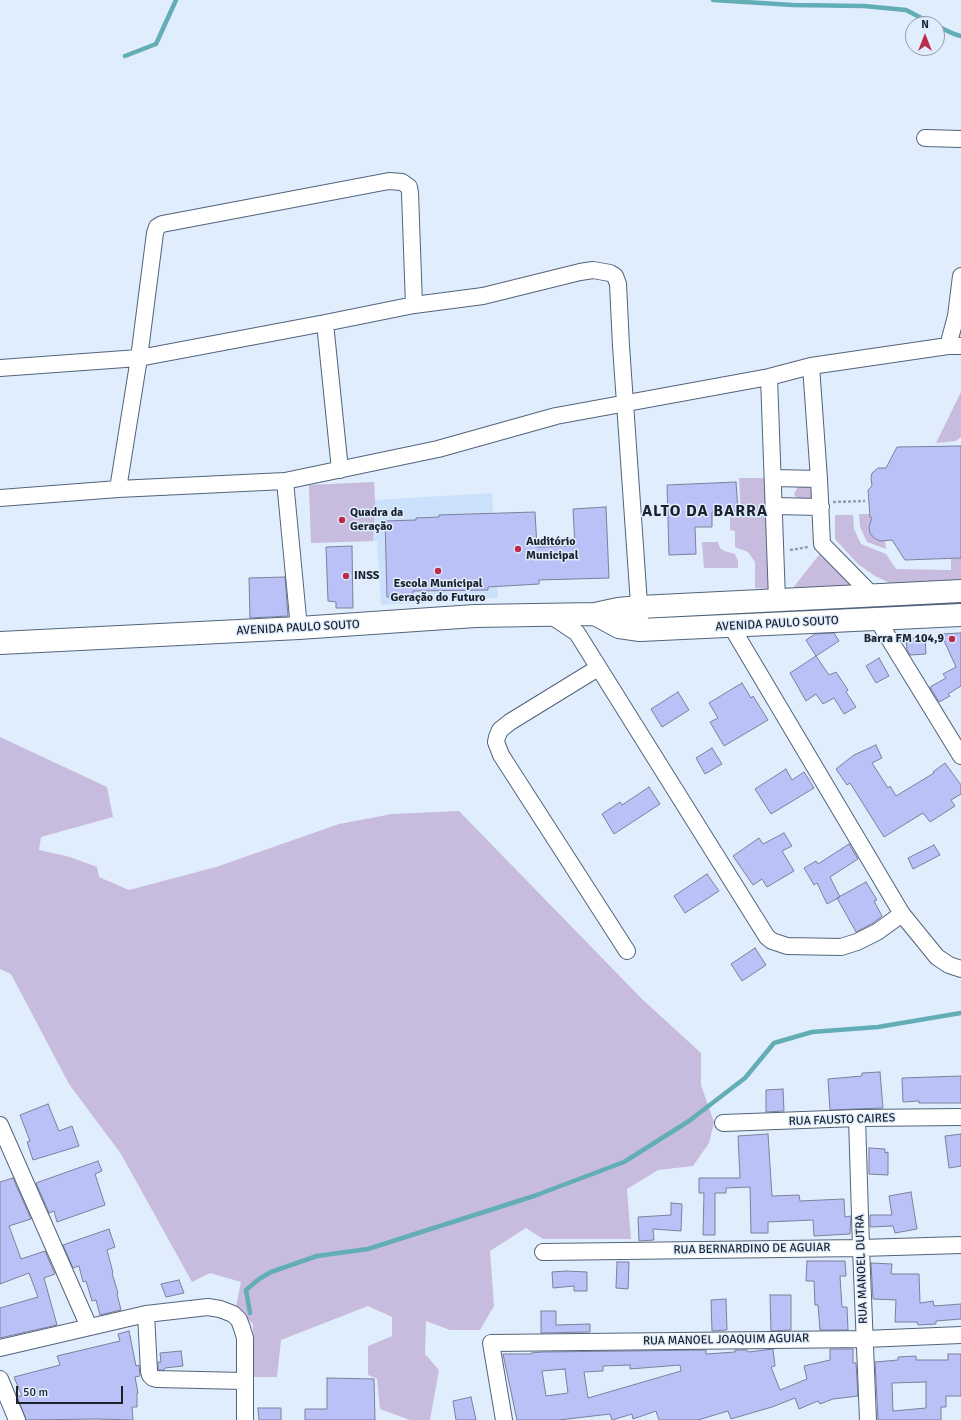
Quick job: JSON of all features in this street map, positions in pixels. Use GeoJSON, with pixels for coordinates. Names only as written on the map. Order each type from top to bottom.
{"type":"FeatureCollection","features":[{"type":"Feature","properties":{"kind":"street"},"geometry":{"type":"LineString","coordinates":[[925,138],[961,139]]}},
{"type":"Feature","properties":{"kind":"street"},"geometry":{"type":"LineString","coordinates":[[118,489],[139,358],[155,233],[158,227],[162,224],[168,221],[389,181],[402,182],[408,187],[410,193],[414,305]]}},
{"type":"Feature","properties":{"kind":"street"},"geometry":{"type":"LineString","coordinates":[[0,368],[139,358],[414,305],[483,296],[580,272],[593,270],[610,273],[615,276],[618,284],[640,607],[640,630]]}},
{"type":"Feature","properties":{"kind":"street"},"geometry":{"type":"LineString","coordinates":[[0,498],[118,489],[285,481],[438,449],[556,416],[769,377],[811,366],[955,346],[956,316],[961,276]]}},
{"type":"Feature","properties":{"kind":"street"},"geometry":{"type":"LineString","coordinates":[[325,323],[340,470]]}},
{"type":"Feature","properties":{"kind":"street"},"geometry":{"type":"LineString","coordinates":[[811,366],[821,504],[822,544],[873,596]]}},
{"type":"Feature","properties":{"kind":"street"},"geometry":{"type":"LineString","coordinates":[[769,377],[777,600]]}},
{"type":"Feature","properties":{"kind":"street"},"geometry":{"type":"LineString","coordinates":[[773,478],[819,478]]}},
{"type":"Feature","properties":{"kind":"street"},"geometry":{"type":"LineString","coordinates":[[285,481],[299,628]]}},
{"type":"Feature","properties":{"kind":"street"},"geometry":{"type":"LineString","coordinates":[[774,506],[821,504]]}},
{"type":"Feature","properties":{"kind":"street","name":"AVENIDA PAULO SOUTO"},"geometry":{"type":"LineString","coordinates":[[0,643],[299,628],[475,616],[596,614],[618,609],[640,607],[961,591]]}},
{"type":"Feature","properties":{"kind":"street","name":"AVENIDA PAULO SOUTO"},"geometry":{"type":"LineString","coordinates":[[596,614],[619,627],[640,630],[961,615]]}},
{"type":"Feature","properties":{"kind":"street"},"geometry":{"type":"LineString","coordinates":[[550,615],[577,633],[767,937],[772,941],[787,946],[841,947],[857,942],[877,932],[902,914]]}},
{"type":"Feature","properties":{"kind":"street"},"geometry":{"type":"LineString","coordinates":[[877,619],[961,756]]}},
{"type":"Feature","properties":{"kind":"street"},"geometry":{"type":"LineString","coordinates":[[731,626],[902,914],[937,957],[949,965],[961,969]]}},
{"type":"Feature","properties":{"kind":"street"},"geometry":{"type":"LineString","coordinates":[[598,668],[510,722],[500,730],[496,737],[496,742],[501,755],[628,951]]}},
{"type":"Feature","properties":{"kind":"street","name":"RUA FAUSTO CAIRES"},"geometry":{"type":"LineString","coordinates":[[723,1123],[857,1118],[961,1117]]}},
{"type":"Feature","properties":{"kind":"street","name":"RUA MANOEL DUTRA"},"geometry":{"type":"LineString","coordinates":[[857,1118],[868,1420]]}},
{"type":"Feature","properties":{"kind":"street"},"geometry":{"type":"LineString","coordinates":[[0,1125],[89,1327]]}},
{"type":"Feature","properties":{"kind":"street","name":"RUA BERNARDINO DE AGUIAR"},"geometry":{"type":"LineString","coordinates":[[542,1252],[861,1248],[961,1245]]}},
{"type":"Feature","properties":{"kind":"street"},"geometry":{"type":"LineString","coordinates":[[0,1348],[146,1314],[208,1307],[220,1309],[233,1314],[239,1320],[245,1338],[245,1420]]}},
{"type":"Feature","properties":{"kind":"street"},"geometry":{"type":"LineString","coordinates":[[146,1314],[149,1371],[153,1378],[244,1381]]}},
{"type":"Feature","properties":{"kind":"street","name":"RUA MANOEL JOAQUIM AGUIAR"},"geometry":{"type":"LineString","coordinates":[[504,1420],[491,1343],[961,1336]]}},
{"type":"Feature","properties":{"kind":"street"},"geometry":{"type":"LineString","coordinates":[[0,1379],[17,1420]]}},
{"type":"Feature","properties":{"kind":"street"},"geometry":{"type":"LineString","coordinates":[[860,1420],[868,1420]]}},
{"type":"Feature","properties":{"kind":"path"},"geometry":{"type":"LineString","coordinates":[[821,504],[865,501]]}},
{"type":"Feature","properties":{"kind":"path"},"geometry":{"type":"LineString","coordinates":[[775,553],[822,544]]}},
{"type":"Feature","properties":{"kind":"shaded area"},"geometry":{"type":"Polygon","coordinates":[[[961,392],[961,437],[956,441],[936,443],[961,392]]]}},
{"type":"Feature","properties":{"kind":"shaded area"},"geometry":{"type":"Polygon","coordinates":[[[739,478],[766,478],[771,589],[755,588],[755,562],[748,552],[735,547],[735,531],[730,530],[730,515],[741,515],[739,478]]]}},
{"type":"Feature","properties":{"kind":"shaded area","name":"Escola Municipal Geração do Futuro"},"geometry":{"type":"Polygon","coordinates":[[[374,482],[375,500],[492,493],[498,598],[381,605],[377,541],[311,543],[309,485],[374,482]]]}},
{"type":"Feature","properties":{"kind":"shaded area","name":"Quadra da Geração"},"geometry":{"type":"Polygon","coordinates":[[[374,482],[375,500],[373,541],[311,543],[309,485],[374,482]]]}},
{"type":"Feature","properties":{"kind":"shaded area"},"geometry":{"type":"Polygon","coordinates":[[[814,486],[812,499],[798,499],[795,496],[794,493],[798,487],[814,486]]]}},
{"type":"Feature","properties":{"kind":"shaded area"},"geometry":{"type":"Polygon","coordinates":[[[859,514],[870,514],[870,517],[874,519],[870,533],[877,540],[885,540],[886,549],[867,542],[860,527],[859,514]]]}},
{"type":"Feature","properties":{"kind":"shaded area"},"geometry":{"type":"Polygon","coordinates":[[[835,515],[853,515],[854,529],[861,544],[886,554],[896,569],[951,570],[951,559],[961,558],[961,582],[892,584],[875,576],[858,564],[835,539],[835,515]]]}},
{"type":"Feature","properties":{"kind":"shaded area"},"geometry":{"type":"Polygon","coordinates":[[[702,542],[718,542],[720,548],[724,551],[735,554],[738,561],[738,568],[704,568],[702,542]]]}},
{"type":"Feature","properties":{"kind":"shaded area"},"geometry":{"type":"Polygon","coordinates":[[[822,551],[861,589],[789,593],[822,551]]]}},
{"type":"Feature","properties":{"kind":"shaded area"},"geometry":{"type":"Polygon","coordinates":[[[0,737],[107,787],[113,817],[41,837],[39,850],[70,857],[97,867],[99,877],[129,890],[216,867],[339,824],[392,814],[459,811],[642,999],[701,1053],[701,1085],[714,1122],[709,1143],[693,1166],[658,1170],[627,1189],[631,1239],[543,1239],[526,1228],[490,1251],[494,1306],[480,1330],[450,1330],[426,1321],[425,1354],[439,1370],[430,1420],[410,1420],[380,1409],[377,1379],[368,1375],[368,1346],[392,1336],[392,1317],[368,1306],[281,1340],[277,1377],[253,1377],[253,1324],[236,1307],[241,1282],[210,1273],[192,1282],[121,1154],[69,1084],[11,974],[0,969],[0,737]]]}},
{"type":"Feature","properties":{"kind":"building"},"geometry":{"type":"Polygon","coordinates":[[[961,446],[961,558],[905,560],[892,540],[880,541],[874,538],[870,533],[869,527],[872,518],[870,517],[868,490],[872,486],[872,473],[878,468],[886,468],[897,447],[961,446]]]}},
{"type":"Feature","properties":{"kind":"building"},"geometry":{"type":"Polygon","coordinates":[[[736,482],[738,511],[712,512],[712,527],[695,527],[696,554],[669,555],[667,485],[736,482]]]}},
{"type":"Feature","properties":{"kind":"building"},"geometry":{"type":"Polygon","coordinates":[[[606,507],[609,578],[539,580],[539,584],[488,587],[488,590],[413,591],[413,596],[387,597],[385,521],[416,520],[416,518],[439,517],[439,515],[535,512],[537,547],[575,546],[573,509],[606,507]]]}},
{"type":"Feature","properties":{"kind":"building"},"geometry":{"type":"Polygon","coordinates":[[[352,546],[353,608],[336,608],[336,602],[328,601],[326,547],[352,546]]]}},
{"type":"Feature","properties":{"kind":"building"},"geometry":{"type":"Polygon","coordinates":[[[285,577],[288,616],[250,618],[249,578],[285,577]]]}},
{"type":"Feature","properties":{"kind":"building"},"geometry":{"type":"Polygon","coordinates":[[[834,633],[839,641],[816,656],[806,640],[815,634],[834,633]]]}},
{"type":"Feature","properties":{"kind":"building"},"geometry":{"type":"Polygon","coordinates":[[[961,633],[961,686],[948,694],[950,696],[939,702],[930,687],[946,678],[943,674],[956,667],[941,634],[961,633]]]}},
{"type":"Feature","properties":{"kind":"building"},"geometry":{"type":"Polygon","coordinates":[[[925,637],[926,654],[910,655],[907,650],[906,639],[925,637]]]}},
{"type":"Feature","properties":{"kind":"building"},"geometry":{"type":"Polygon","coordinates":[[[816,656],[829,675],[836,672],[848,690],[846,692],[856,707],[844,714],[834,698],[823,704],[816,694],[806,701],[790,673],[816,656]]]}},
{"type":"Feature","properties":{"kind":"building"},"geometry":{"type":"Polygon","coordinates":[[[879,658],[889,676],[876,683],[866,666],[879,658]]]}},
{"type":"Feature","properties":{"kind":"building"},"geometry":{"type":"Polygon","coordinates":[[[742,683],[751,698],[753,696],[768,720],[724,746],[710,722],[718,718],[709,703],[742,683]]]}},
{"type":"Feature","properties":{"kind":"building"},"geometry":{"type":"Polygon","coordinates":[[[678,692],[689,710],[662,727],[651,709],[678,692]]]}},
{"type":"Feature","properties":{"kind":"building"},"geometry":{"type":"Polygon","coordinates":[[[876,745],[882,758],[872,763],[888,788],[890,786],[896,796],[934,773],[933,772],[945,763],[961,785],[961,794],[951,800],[955,806],[930,822],[923,813],[884,837],[850,783],[847,785],[836,769],[854,755],[876,745]]]}},
{"type":"Feature","properties":{"kind":"building"},"geometry":{"type":"Polygon","coordinates":[[[712,748],[722,764],[705,774],[696,758],[712,748]]]}},
{"type":"Feature","properties":{"kind":"building"},"geometry":{"type":"Polygon","coordinates":[[[786,769],[792,780],[804,772],[814,788],[771,814],[755,789],[786,769]]]}},
{"type":"Feature","properties":{"kind":"building"},"geometry":{"type":"Polygon","coordinates":[[[649,787],[660,804],[614,834],[602,814],[620,802],[622,805],[649,787]]]}},
{"type":"Feature","properties":{"kind":"building"},"geometry":{"type":"Polygon","coordinates":[[[784,833],[792,846],[782,851],[794,871],[767,887],[762,879],[753,885],[733,856],[759,838],[763,844],[784,833]]]}},
{"type":"Feature","properties":{"kind":"building"},"geometry":{"type":"Polygon","coordinates":[[[849,844],[858,859],[830,877],[840,897],[827,904],[817,883],[814,885],[804,868],[816,861],[818,864],[849,844]]]}},
{"type":"Feature","properties":{"kind":"building"},"geometry":{"type":"Polygon","coordinates":[[[934,845],[940,855],[913,869],[908,858],[934,845]]]}},
{"type":"Feature","properties":{"kind":"building"},"geometry":{"type":"Polygon","coordinates":[[[707,874],[719,891],[685,913],[674,896],[707,874]]]}},
{"type":"Feature","properties":{"kind":"building"},"geometry":{"type":"Polygon","coordinates":[[[866,882],[877,900],[874,901],[882,916],[873,923],[856,932],[837,898],[866,882]]]}},
{"type":"Feature","properties":{"kind":"building"},"geometry":{"type":"Polygon","coordinates":[[[755,948],[766,965],[742,981],[731,964],[755,948]]]}},
{"type":"Feature","properties":{"kind":"building"},"geometry":{"type":"Polygon","coordinates":[[[880,1072],[883,1108],[830,1110],[828,1079],[862,1076],[862,1073],[880,1072]]]}},
{"type":"Feature","properties":{"kind":"building"},"geometry":{"type":"Polygon","coordinates":[[[961,1076],[961,1103],[919,1103],[919,1101],[903,1102],[902,1078],[961,1076]]]}},
{"type":"Feature","properties":{"kind":"building"},"geometry":{"type":"Polygon","coordinates":[[[783,1089],[784,1111],[766,1112],[766,1090],[783,1089]]]}},
{"type":"Feature","properties":{"kind":"building"},"geometry":{"type":"Polygon","coordinates":[[[48,1104],[59,1131],[72,1126],[79,1146],[33,1160],[27,1142],[30,1141],[20,1115],[48,1104]]]}},
{"type":"Feature","properties":{"kind":"building"},"geometry":{"type":"Polygon","coordinates":[[[768,1134],[772,1196],[799,1195],[800,1201],[844,1199],[845,1217],[851,1216],[850,1234],[814,1236],[813,1220],[768,1222],[768,1233],[751,1233],[750,1187],[726,1188],[726,1193],[715,1193],[715,1235],[703,1235],[704,1193],[699,1193],[699,1178],[740,1178],[738,1136],[768,1134]]]}},
{"type":"Feature","properties":{"kind":"building"},"geometry":{"type":"Polygon","coordinates":[[[961,1134],[961,1166],[949,1168],[945,1136],[961,1134]]]}},
{"type":"Feature","properties":{"kind":"building"},"geometry":{"type":"Polygon","coordinates":[[[869,1148],[885,1149],[885,1153],[888,1152],[888,1175],[869,1174],[869,1148]]]}},
{"type":"Feature","properties":{"kind":"building"},"geometry":{"type":"Polygon","coordinates":[[[98,1161],[102,1171],[95,1174],[105,1205],[57,1222],[54,1211],[49,1213],[36,1183],[98,1161]]]}},
{"type":"Feature","properties":{"kind":"building"},"geometry":{"type":"Polygon","coordinates":[[[13,1178],[31,1219],[9,1226],[21,1259],[45,1251],[55,1274],[44,1278],[57,1325],[0,1338],[0,1308],[38,1297],[29,1273],[0,1284],[0,1182],[13,1178]]]}},
{"type":"Feature","properties":{"kind":"building"},"geometry":{"type":"Polygon","coordinates":[[[911,1192],[917,1229],[895,1233],[893,1226],[870,1227],[870,1215],[892,1215],[889,1196],[911,1192]]]}},
{"type":"Feature","properties":{"kind":"building"},"geometry":{"type":"Polygon","coordinates":[[[671,1203],[682,1204],[681,1231],[653,1229],[654,1240],[639,1241],[638,1217],[671,1215],[671,1203]]]}},
{"type":"Feature","properties":{"kind":"building"},"geometry":{"type":"Polygon","coordinates":[[[109,1229],[115,1247],[107,1250],[121,1310],[100,1315],[96,1300],[92,1301],[86,1281],[83,1282],[79,1266],[73,1268],[63,1245],[109,1229]]]}},
{"type":"Feature","properties":{"kind":"building"},"geometry":{"type":"Polygon","coordinates":[[[807,1261],[845,1261],[846,1276],[840,1276],[842,1307],[847,1307],[848,1330],[820,1330],[818,1305],[815,1305],[814,1281],[806,1281],[807,1261]]]}},
{"type":"Feature","properties":{"kind":"building"},"geometry":{"type":"Polygon","coordinates":[[[617,1262],[629,1262],[628,1289],[616,1288],[617,1262]]]}},
{"type":"Feature","properties":{"kind":"building"},"geometry":{"type":"Polygon","coordinates":[[[871,1263],[892,1264],[891,1274],[919,1274],[920,1303],[933,1301],[934,1306],[961,1304],[961,1319],[936,1321],[936,1324],[918,1325],[917,1322],[895,1322],[896,1300],[873,1299],[871,1263]]]}},
{"type":"Feature","properties":{"kind":"building"},"geometry":{"type":"Polygon","coordinates":[[[552,1272],[587,1272],[587,1291],[574,1291],[574,1286],[553,1288],[552,1272]]]}},
{"type":"Feature","properties":{"kind":"building"},"geometry":{"type":"Polygon","coordinates":[[[179,1280],[184,1293],[166,1297],[161,1284],[179,1280]]]}},
{"type":"Feature","properties":{"kind":"building"},"geometry":{"type":"Polygon","coordinates":[[[770,1295],[791,1295],[791,1330],[771,1331],[770,1295]]]}},
{"type":"Feature","properties":{"kind":"building"},"geometry":{"type":"Polygon","coordinates":[[[726,1299],[727,1330],[712,1331],[711,1300],[726,1299]]]}},
{"type":"Feature","properties":{"kind":"building"},"geometry":{"type":"Polygon","coordinates":[[[541,1311],[556,1311],[556,1325],[590,1324],[590,1332],[541,1333],[541,1311]]]}},
{"type":"Feature","properties":{"kind":"building"},"geometry":{"type":"Polygon","coordinates":[[[129,1331],[136,1366],[139,1365],[140,1376],[135,1377],[138,1393],[137,1407],[132,1407],[133,1420],[26,1420],[17,1396],[22,1396],[14,1377],[60,1365],[57,1356],[120,1341],[118,1334],[129,1331]]]}},
{"type":"Feature","properties":{"kind":"building"},"geometry":{"type":"Polygon","coordinates":[[[773,1349],[775,1366],[771,1367],[780,1390],[807,1379],[804,1366],[830,1360],[830,1349],[853,1349],[853,1363],[856,1363],[858,1396],[833,1399],[820,1404],[818,1401],[799,1409],[795,1398],[772,1407],[731,1419],[728,1411],[698,1420],[659,1420],[656,1411],[633,1419],[632,1414],[612,1420],[610,1414],[559,1420],[517,1420],[503,1354],[531,1354],[542,1352],[706,1350],[706,1354],[735,1352],[735,1350],[747,1350],[748,1352],[773,1349]],[[630,1365],[603,1366],[603,1371],[584,1372],[588,1398],[681,1371],[680,1365],[630,1369],[630,1365]],[[565,1369],[542,1371],[546,1396],[568,1393],[565,1369]]]}},
{"type":"Feature","properties":{"kind":"building"},"geometry":{"type":"Polygon","coordinates":[[[181,1351],[183,1366],[158,1370],[158,1362],[161,1362],[160,1353],[181,1351]]]}},
{"type":"Feature","properties":{"kind":"building"},"geometry":{"type":"Polygon","coordinates":[[[948,1354],[961,1354],[961,1396],[946,1396],[946,1407],[941,1407],[941,1420],[878,1420],[875,1362],[898,1360],[898,1357],[916,1356],[916,1360],[948,1360],[948,1354]],[[926,1382],[892,1383],[893,1411],[926,1408],[926,1382]]]}},
{"type":"Feature","properties":{"kind":"building"},"geometry":{"type":"Polygon","coordinates":[[[327,1378],[374,1379],[375,1420],[305,1420],[305,1409],[327,1409],[327,1378]]]}},
{"type":"Feature","properties":{"kind":"building"},"geometry":{"type":"Polygon","coordinates":[[[471,1397],[476,1420],[456,1420],[453,1401],[471,1397]]]}},
{"type":"Feature","properties":{"kind":"building"},"geometry":{"type":"Polygon","coordinates":[[[258,1408],[281,1408],[281,1420],[259,1420],[258,1408]]]}},
{"type":"Feature","properties":{"kind":"waterway"},"geometry":{"type":"LineString","coordinates":[[125,56],[156,44],[176,0]]}},
{"type":"Feature","properties":{"kind":"waterway"},"geometry":{"type":"LineString","coordinates":[[713,0],[793,5],[864,6],[906,10],[918,16]]}},
{"type":"Feature","properties":{"kind":"waterway"},"geometry":{"type":"LineString","coordinates":[[945,30],[961,36]]}},
{"type":"Feature","properties":{"kind":"waterway"},"geometry":{"type":"LineString","coordinates":[[250,1313],[246,1290],[259,1279],[271,1272],[317,1256],[368,1249],[534,1196],[624,1162],[689,1121],[745,1078],[774,1043],[812,1032],[878,1027],[961,1013]]}},
{"type":"Feature","properties":{"kind":"place","name":"Quadra da Geração"},"geometry":{"type":"Point","coordinates":[342,520]}},
{"type":"Feature","properties":{"kind":"place","name":"Auditório Municipal"},"geometry":{"type":"Point","coordinates":[518,549]}},
{"type":"Feature","properties":{"kind":"place","name":"Escola Municipal Geração do Futuro"},"geometry":{"type":"Point","coordinates":[438,571]}},
{"type":"Feature","properties":{"kind":"place","name":"INSS"},"geometry":{"type":"Point","coordinates":[346,576]}},
{"type":"Feature","properties":{"kind":"place","name":"Barra FM 104,9"},"geometry":{"type":"Point","coordinates":[952,639]}},
{"type":"Feature","properties":{"kind":"district","name":"ALTO DA BARRA"},"geometry":{"type":"Point","coordinates":[705,512]}}]}
